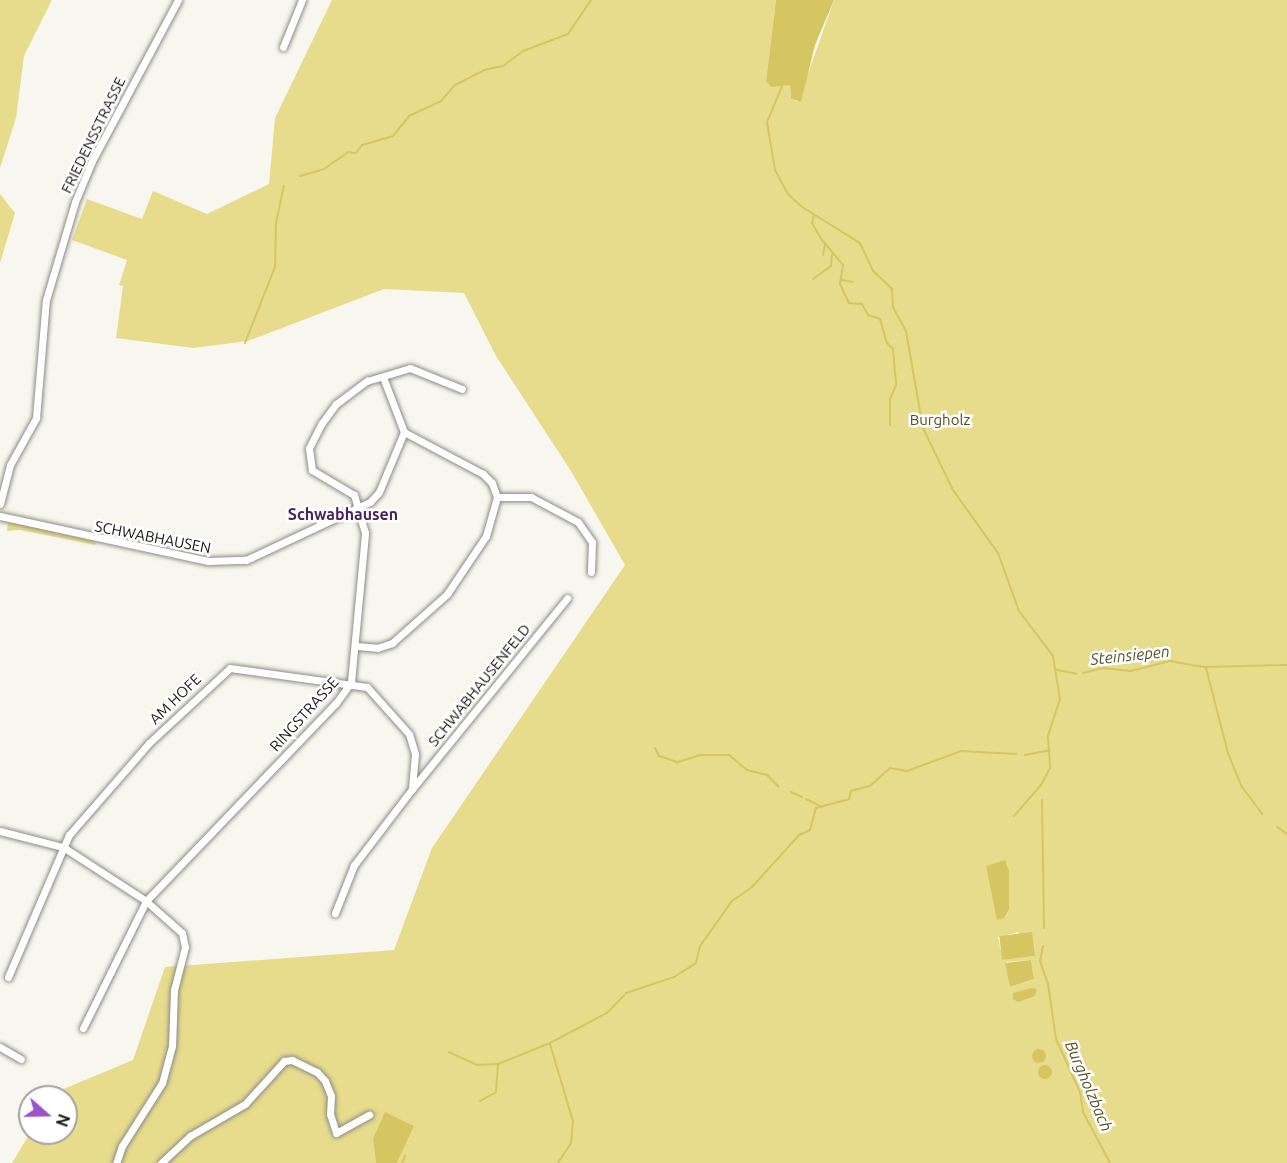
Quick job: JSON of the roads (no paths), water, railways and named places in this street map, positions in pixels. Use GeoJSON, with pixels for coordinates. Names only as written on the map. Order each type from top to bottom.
{"type":"FeatureCollection","features":[{"type":"Feature","properties":{"kind":"street","name":"FRIEDENSSTRASSE"},"geometry":{"type":"LineString","coordinates":[[0,504],[10,465],[36,418],[44,324],[51,275],[92,161],[178,0]]}},
{"type":"Feature","properties":{"kind":"street"},"geometry":{"type":"LineString","coordinates":[[283,47],[302,0]]}},
{"type":"Feature","properties":{"kind":"street"},"geometry":{"type":"LineString","coordinates":[[360,507],[354,495],[315,474],[309,448],[336,404],[367,381],[415,368],[462,389]]}},
{"type":"Feature","properties":{"kind":"street"},"geometry":{"type":"LineString","coordinates":[[356,646],[377,648],[392,643],[447,594],[486,536],[497,497],[492,483],[483,474],[404,432],[384,377]]}},
{"type":"Feature","properties":{"kind":"street","name":"SCHWABHAUSEN"},"geometry":{"type":"LineString","coordinates":[[0,516],[83,537],[221,563],[269,551],[360,507],[379,492],[404,432]]}},
{"type":"Feature","properties":{"kind":"street"},"geometry":{"type":"LineString","coordinates":[[497,497],[531,497],[578,522],[592,542],[591,572]]}},
{"type":"Feature","properties":{"kind":"street","name":"RINGSTRASSE"},"geometry":{"type":"LineString","coordinates":[[83,1028],[146,901],[336,703],[351,682],[365,553],[360,507]]}},
{"type":"Feature","properties":{"kind":"street","name":"SCHWABHAUSENFELD"},"geometry":{"type":"LineString","coordinates":[[335,913],[354,865],[412,789],[567,598]]}},
{"type":"Feature","properties":{"kind":"street","name":"AM HOFE"},"geometry":{"type":"LineString","coordinates":[[8,977],[63,847],[149,743],[224,670],[351,682]]}},
{"type":"Feature","properties":{"kind":"street","name":"SCHWABHAUSENFELD"},"geometry":{"type":"LineString","coordinates":[[351,682],[367,687],[410,734],[415,754],[412,789]]}},
{"type":"Feature","properties":{"kind":"street"},"geometry":{"type":"LineString","coordinates":[[0,831],[63,847],[146,901],[180,928],[184,947],[174,990],[172,1046],[162,1083],[122,1146],[116,1163]]}},
{"type":"Feature","properties":{"kind":"street"},"geometry":{"type":"LineString","coordinates":[[0,1047],[21,1059]]}},
{"type":"Feature","properties":{"kind":"street"},"geometry":{"type":"LineString","coordinates":[[161,1163],[190,1136],[245,1104],[284,1061],[292,1060],[317,1072],[325,1081],[331,1096],[330,1113],[336,1133],[369,1115]]}},
{"type":"Feature","properties":{"kind":"waterway"},"geometry":{"type":"LineString","coordinates":[[300,176],[324,169],[348,152],[356,153],[362,145],[393,136],[409,116],[441,101],[455,85],[484,70],[503,66],[523,51],[568,34],[591,0]]}},
{"type":"Feature","properties":{"kind":"waterway","name":"Burgholzbach"},"geometry":{"type":"LineString","coordinates":[[783,84],[767,122],[775,170],[788,194],[802,207],[860,243],[873,271],[892,289],[893,307],[906,331],[923,428],[953,490],[998,553],[1019,611],[1053,656],[1060,699],[1048,737],[1050,768],[1041,785],[1014,816]]}},
{"type":"Feature","properties":{"kind":"waterway"},"geometry":{"type":"LineString","coordinates":[[245,343],[275,267],[276,223],[284,186]]}},
{"type":"Feature","properties":{"kind":"waterway"},"geometry":{"type":"LineString","coordinates":[[814,216],[812,223],[822,240],[843,265],[840,284],[849,303],[862,304],[868,315],[880,319],[887,343],[893,349],[896,385],[890,399],[890,425]]}},
{"type":"Feature","properties":{"kind":"waterway"},"geometry":{"type":"LineString","coordinates":[[823,255],[825,244]]}},
{"type":"Feature","properties":{"kind":"waterway"},"geometry":{"type":"LineString","coordinates":[[813,279],[831,266],[832,255]]}},
{"type":"Feature","properties":{"kind":"waterway"},"geometry":{"type":"LineString","coordinates":[[842,280],[853,282]]}},
{"type":"Feature","properties":{"kind":"waterway","name":"Steinsiepen"},"geometry":{"type":"LineString","coordinates":[[1083,673],[1103,668],[1131,671],[1170,661],[1203,667],[1287,665]]}},
{"type":"Feature","properties":{"kind":"waterway"},"geometry":{"type":"LineString","coordinates":[[1206,668],[1228,753],[1242,787],[1262,814]]}},
{"type":"Feature","properties":{"kind":"waterway","name":"Steinsiepen"},"geometry":{"type":"LineString","coordinates":[[1057,670],[1077,674]]}},
{"type":"Feature","properties":{"kind":"waterway"},"geometry":{"type":"LineString","coordinates":[[655,748],[659,756],[678,762],[701,755],[729,755],[747,770],[767,775],[778,786]]}},
{"type":"Feature","properties":{"kind":"waterway"},"geometry":{"type":"LineString","coordinates":[[1025,755],[1050,750]]}},
{"type":"Feature","properties":{"kind":"waterway"},"geometry":{"type":"LineString","coordinates":[[480,1101],[496,1092],[498,1064],[550,1043],[607,1013],[626,993],[674,977],[696,963],[700,946],[732,901],[752,887],[799,835],[810,830],[816,808],[849,799],[851,791],[870,786],[890,768],[907,771],[961,751],[1016,754]]}},
{"type":"Feature","properties":{"kind":"waterway"},"geometry":{"type":"LineString","coordinates":[[791,792],[802,797]]}},
{"type":"Feature","properties":{"kind":"waterway"},"geometry":{"type":"LineString","coordinates":[[806,799],[822,807]]}},
{"type":"Feature","properties":{"kind":"waterway","name":"Burgholzbach"},"geometry":{"type":"LineString","coordinates":[[1042,800],[1044,928]]}},
{"type":"Feature","properties":{"kind":"waterway"},"geometry":{"type":"LineString","coordinates":[[1277,827],[1287,834]]}},
{"type":"Feature","properties":{"kind":"waterway","name":"Burgholzbach"},"geometry":{"type":"LineString","coordinates":[[1043,946],[1040,961],[1048,984],[1056,1039],[1080,1092],[1083,1112],[1110,1163]]}},
{"type":"Feature","properties":{"kind":"waterway"},"geometry":{"type":"LineString","coordinates":[[550,1044],[573,1121],[571,1143],[558,1163]]}},
{"type":"Feature","properties":{"kind":"waterway"},"geometry":{"type":"LineString","coordinates":[[449,1052],[477,1065],[497,1064]]}},
{"type":"Feature","properties":{"kind":"waterway"},"geometry":{"type":"LineString","coordinates":[[402,1163],[405,1156]]}},
{"type":"Feature","properties":{"kind":"district","name":"Schwabhausen"},"geometry":{"type":"Point","coordinates":[343,514]}},
{"type":"Feature","properties":{"kind":"park label","name":"Burgholz"},"geometry":{"type":"Point","coordinates":[940,420]}}]}
